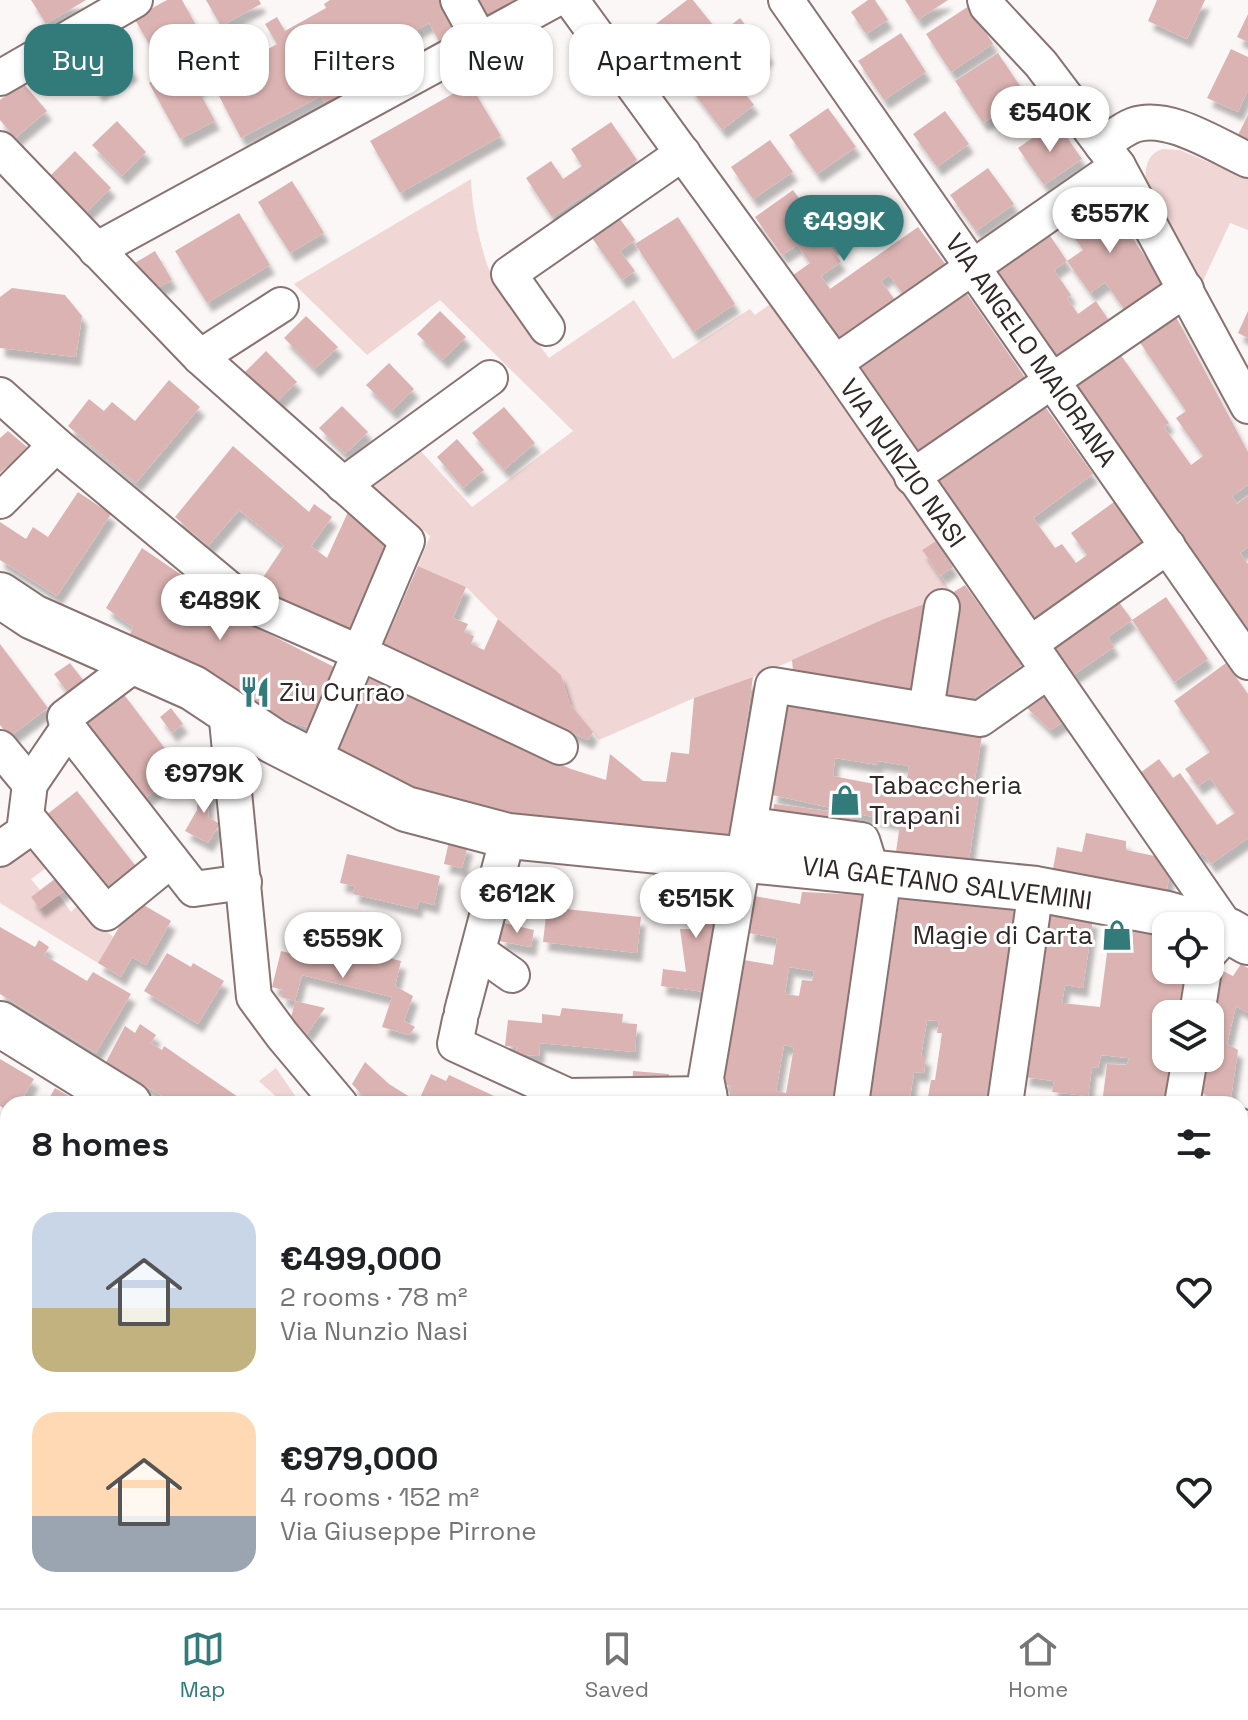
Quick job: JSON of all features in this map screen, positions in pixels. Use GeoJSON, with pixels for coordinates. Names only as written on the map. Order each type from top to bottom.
{"type":"FeatureCollection","features":[{"type":"Feature","properties":{"kind":"main road","name":"VIA GAETANO SALVEMINI"},"geometry":{"type":"LineString","coordinates":[[0,595],[33,617],[193,688],[273,741],[406,809],[508,836],[748,842],[878,873],[1036,889],[1163,913],[1235,937]]}},
{"type":"Feature","properties":{"kind":"main road"},"geometry":{"type":"LineString","coordinates":[[0,1024],[116,1096]]}},
{"type":"Feature","properties":{"kind":"street"},"geometry":{"type":"LineString","coordinates":[[0,78],[135,0]]}},
{"type":"Feature","properties":{"kind":"street"},"geometry":{"type":"LineString","coordinates":[[458,0],[471,24]]}},
{"type":"Feature","properties":{"kind":"street"},"geometry":{"type":"LineString","coordinates":[[510,24],[554,0]]}},
{"type":"Feature","properties":{"kind":"street","name":"VIA NUNZIO NASI"},"geometry":{"type":"LineString","coordinates":[[571,0],[835,363],[1235,937]]}},
{"type":"Feature","properties":{"kind":"street","name":"VIA ANGELO MAIORANA"},"geometry":{"type":"LineString","coordinates":[[786,0],[1248,662]]}},
{"type":"Feature","properties":{"kind":"street"},"geometry":{"type":"LineString","coordinates":[[985,0],[987,6],[1041,64],[1110,156],[1239,376],[1248,406]]}},
{"type":"Feature","properties":{"kind":"street"},"geometry":{"type":"LineString","coordinates":[[96,250],[440,62]]}},
{"type":"Feature","properties":{"kind":"street"},"geometry":{"type":"LineString","coordinates":[[835,363],[973,266],[1110,156],[1130,126],[1164,121],[1248,160]]}},
{"type":"Feature","properties":{"kind":"street"},"geometry":{"type":"LineString","coordinates":[[0,149],[200,357],[407,541],[313,763]]}},
{"type":"Feature","properties":{"kind":"street"},"geometry":{"type":"LineString","coordinates":[[547,328],[509,274],[683,153]]}},
{"type":"Feature","properties":{"kind":"street"},"geometry":{"type":"LineString","coordinates":[[912,477],[1186,289]]}},
{"type":"Feature","properties":{"kind":"street"},"geometry":{"type":"LineString","coordinates":[[200,357],[281,305]]}},
{"type":"Feature","properties":{"kind":"street"},"geometry":{"type":"LineString","coordinates":[[343,485],[490,378]]}},
{"type":"Feature","properties":{"kind":"street"},"geometry":{"type":"LineString","coordinates":[[0,395],[246,603],[560,747]]}},
{"type":"Feature","properties":{"kind":"street"},"geometry":{"type":"LineString","coordinates":[[0,501],[56,445]]}},
{"type":"Feature","properties":{"kind":"street"},"geometry":{"type":"LineString","coordinates":[[709,1096],[706,1078],[708,1064],[773,685],[980,719],[1039,658],[1168,546]]}},
{"type":"Feature","properties":{"kind":"street"},"geometry":{"type":"LineString","coordinates":[[926,710],[942,607]]}},
{"type":"Feature","properties":{"kind":"street"},"geometry":{"type":"LineString","coordinates":[[138,662],[65,717],[68,728],[194,889],[244,882]]}},
{"type":"Feature","properties":{"kind":"street"},"geometry":{"type":"LineString","coordinates":[[226,710],[254,997],[333,1096]]}},
{"type":"Feature","properties":{"kind":"street"},"geometry":{"type":"LineString","coordinates":[[0,849],[24,832],[28,800],[68,728]]}},
{"type":"Feature","properties":{"kind":"street"},"geometry":{"type":"LineString","coordinates":[[0,748],[28,800],[106,913],[171,860]]}},
{"type":"Feature","properties":{"kind":"street"},"geometry":{"type":"LineString","coordinates":[[508,836],[455,1044],[568,1096]]}},
{"type":"Feature","properties":{"kind":"street"},"geometry":{"type":"LineString","coordinates":[[852,1096],[878,873]]}},
{"type":"Feature","properties":{"kind":"street"},"geometry":{"type":"LineString","coordinates":[[1006,1096],[1036,889]]}},
{"type":"Feature","properties":{"kind":"street"},"geometry":{"type":"LineString","coordinates":[[478,951],[512,975]]}},
{"type":"Feature","properties":{"kind":"street"},"geometry":{"type":"LineString","coordinates":[[1189,1096],[1190,1072]]}},
{"type":"Feature","properties":{"kind":"shaded area"},"geometry":{"type":"Polygon","coordinates":[[[1164,149],[1180,150],[1248,179],[1248,230],[1230,223],[1202,283],[1146,183],[1148,162],[1154,153],[1164,149]]]}},
{"type":"Feature","properties":{"kind":"shaded area"},"geometry":{"type":"Polygon","coordinates":[[[471,179],[478,233],[492,277],[549,358],[634,300],[673,359],[750,309],[755,315],[773,302],[936,541],[922,550],[952,593],[599,740],[570,704],[561,675],[466,587],[418,566],[430,536],[373,487],[417,447],[472,507],[573,431],[440,300],[367,355],[294,284],[471,179]]]}},
{"type":"Feature","properties":{"kind":"shaded area"},"geometry":{"type":"Polygon","coordinates":[[[25,847],[36,850],[50,865],[31,879],[40,890],[31,897],[40,908],[59,895],[71,912],[78,905],[113,937],[98,963],[0,903],[0,861],[25,847]]]}},
{"type":"Feature","properties":{"kind":"shaded area"},"geometry":{"type":"Polygon","coordinates":[[[276,1068],[295,1096],[275,1096],[259,1081],[276,1068]]]}},
{"type":"Feature","properties":{"kind":"building"},"geometry":{"type":"Polygon","coordinates":[[[31,0],[86,0],[46,24],[31,0]]]}},
{"type":"Feature","properties":{"kind":"building"},"geometry":{"type":"Polygon","coordinates":[[[167,0],[182,0],[195,24],[149,24],[149,44],[134,18],[167,0]]]}},
{"type":"Feature","properties":{"kind":"building"},"geometry":{"type":"Polygon","coordinates":[[[206,0],[259,0],[261,4],[220,24],[206,0]]]}},
{"type":"Feature","properties":{"kind":"building"},"geometry":{"type":"Polygon","coordinates":[[[330,0],[447,0],[460,24],[440,24],[440,43],[429,23],[424,26],[297,24],[326,8],[324,4],[330,0]]]}},
{"type":"Feature","properties":{"kind":"building"},"geometry":{"type":"Polygon","coordinates":[[[466,0],[516,0],[478,22],[466,0]]]}},
{"type":"Feature","properties":{"kind":"building"},"geometry":{"type":"Polygon","coordinates":[[[687,0],[693,0],[712,24],[656,24],[687,0]]]}},
{"type":"Feature","properties":{"kind":"building"},"geometry":{"type":"Polygon","coordinates":[[[868,0],[875,0],[888,20],[866,34],[851,12],[868,0]]]}},
{"type":"Feature","properties":{"kind":"building"},"geometry":{"type":"Polygon","coordinates":[[[905,0],[948,0],[918,20],[905,0]]]}},
{"type":"Feature","properties":{"kind":"building"},"geometry":{"type":"Polygon","coordinates":[[[1157,0],[1205,0],[1187,39],[1148,21],[1157,0]]]}},
{"type":"Feature","properties":{"kind":"building"},"geometry":{"type":"Polygon","coordinates":[[[969,6],[993,44],[951,72],[926,34],[969,6]]]}},
{"type":"Feature","properties":{"kind":"building"},"geometry":{"type":"Polygon","coordinates":[[[1248,14],[1248,42],[1237,37],[1248,14]]]}},
{"type":"Feature","properties":{"kind":"building"},"geometry":{"type":"Polygon","coordinates":[[[277,17],[285,31],[285,96],[321,96],[241,138],[219,96],[269,96],[269,48],[277,44],[269,31],[269,24],[265,24],[277,17]]]}},
{"type":"Feature","properties":{"kind":"building"},"geometry":{"type":"Polygon","coordinates":[[[901,33],[926,72],[884,100],[858,61],[901,33]]]}},
{"type":"Feature","properties":{"kind":"building"},"geometry":{"type":"Polygon","coordinates":[[[1231,49],[1248,57],[1248,90],[1238,112],[1207,98],[1231,49]]]}},
{"type":"Feature","properties":{"kind":"building"},"geometry":{"type":"Polygon","coordinates":[[[998,53],[1026,95],[983,123],[955,81],[998,53]]]}},
{"type":"Feature","properties":{"kind":"building"},"geometry":{"type":"Polygon","coordinates":[[[22,82],[24,96],[34,96],[47,111],[15,138],[0,120],[0,100],[22,82]]]}},
{"type":"Feature","properties":{"kind":"building"},"geometry":{"type":"Polygon","coordinates":[[[156,96],[201,96],[215,121],[180,139],[156,96]]]}},
{"type":"Feature","properties":{"kind":"building"},"geometry":{"type":"Polygon","coordinates":[[[321,96],[340,96],[325,104],[321,96]]]}},
{"type":"Feature","properties":{"kind":"building"},"geometry":{"type":"Polygon","coordinates":[[[449,96],[477,96],[501,136],[400,193],[370,141],[449,96]]]}},
{"type":"Feature","properties":{"kind":"building"},"geometry":{"type":"Polygon","coordinates":[[[696,96],[747,96],[754,105],[722,130],[696,96]]]}},
{"type":"Feature","properties":{"kind":"building"},"geometry":{"type":"Polygon","coordinates":[[[828,108],[856,147],[817,174],[789,135],[828,108]]]}},
{"type":"Feature","properties":{"kind":"building"},"geometry":{"type":"Polygon","coordinates":[[[945,111],[969,144],[937,167],[913,134],[945,111]]]}},
{"type":"Feature","properties":{"kind":"building"},"geometry":{"type":"Polygon","coordinates":[[[1248,115],[1248,144],[1236,139],[1248,115]]]}},
{"type":"Feature","properties":{"kind":"building"},"geometry":{"type":"Polygon","coordinates":[[[117,121],[146,152],[122,176],[92,145],[117,121]]]}},
{"type":"Feature","properties":{"kind":"building"},"geometry":{"type":"Polygon","coordinates":[[[611,122],[637,160],[552,217],[526,178],[551,161],[563,179],[582,166],[571,149],[611,122]]]}},
{"type":"Feature","properties":{"kind":"building"},"geometry":{"type":"Polygon","coordinates":[[[1056,122],[1082,159],[1044,185],[1018,148],[1056,122]]]}},
{"type":"Feature","properties":{"kind":"building"},"geometry":{"type":"Polygon","coordinates":[[[770,140],[793,172],[753,199],[731,167],[770,140]]]}},
{"type":"Feature","properties":{"kind":"building"},"geometry":{"type":"Polygon","coordinates":[[[75,151],[111,188],[85,214],[49,177],[75,151]]]}},
{"type":"Feature","properties":{"kind":"building"},"geometry":{"type":"Polygon","coordinates":[[[988,168],[1014,204],[976,231],[950,195],[988,168]]]}},
{"type":"Feature","properties":{"kind":"building"},"geometry":{"type":"Polygon","coordinates":[[[292,181],[324,233],[290,253],[258,202],[292,181]]]}},
{"type":"Feature","properties":{"kind":"building"},"geometry":{"type":"Polygon","coordinates":[[[793,190],[816,221],[830,211],[826,205],[836,197],[860,210],[848,235],[831,248],[841,262],[821,276],[830,289],[918,227],[945,264],[903,294],[889,275],[881,281],[895,300],[835,343],[789,278],[810,263],[797,245],[782,255],[755,217],[793,190]]]}},
{"type":"Feature","properties":{"kind":"building"},"geometry":{"type":"Polygon","coordinates":[[[1103,196],[1163,282],[1124,309],[1105,282],[1090,293],[1067,261],[1083,250],[1065,222],[1103,196]]]}},
{"type":"Feature","properties":{"kind":"building"},"geometry":{"type":"Polygon","coordinates":[[[239,213],[270,265],[207,303],[175,251],[239,213]]]}},
{"type":"Feature","properties":{"kind":"building"},"geometry":{"type":"Polygon","coordinates":[[[678,217],[735,304],[693,332],[635,244],[678,217]]]}},
{"type":"Feature","properties":{"kind":"building"},"geometry":{"type":"Polygon","coordinates":[[[620,219],[635,240],[620,251],[635,271],[622,280],[592,238],[620,219]]]}},
{"type":"Feature","properties":{"kind":"building"},"geometry":{"type":"Polygon","coordinates":[[[1049,234],[1067,261],[1054,270],[1071,295],[1067,298],[1078,314],[1096,301],[1108,319],[1052,358],[993,272],[1049,234]]]}},
{"type":"Feature","properties":{"kind":"building"},"geometry":{"type":"Polygon","coordinates":[[[155,251],[172,280],[151,292],[133,264],[155,251]]]}},
{"type":"Feature","properties":{"kind":"building"},"geometry":{"type":"Polygon","coordinates":[[[12,288],[65,295],[82,316],[76,357],[0,348],[0,297],[12,288]]]}},
{"type":"Feature","properties":{"kind":"building"},"geometry":{"type":"Polygon","coordinates":[[[965,291],[1026,379],[914,456],[900,437],[906,432],[889,408],[884,412],[853,368],[965,291]]]}},
{"type":"Feature","properties":{"kind":"building"},"geometry":{"type":"Polygon","coordinates":[[[440,311],[466,337],[443,360],[417,334],[440,311]]]}},
{"type":"Feature","properties":{"kind":"building"},"geometry":{"type":"Polygon","coordinates":[[[1248,311],[1248,338],[1238,333],[1248,311]]]}},
{"type":"Feature","properties":{"kind":"building"},"geometry":{"type":"Polygon","coordinates":[[[1175,315],[1248,452],[1248,485],[1232,496],[1237,504],[1248,496],[1248,547],[1240,553],[1248,564],[1248,635],[1073,388],[1120,354],[1169,423],[1164,427],[1191,465],[1203,456],[1176,418],[1186,411],[1139,341],[1175,315]]]}},
{"type":"Feature","properties":{"kind":"building"},"geometry":{"type":"Polygon","coordinates":[[[306,316],[338,347],[315,369],[284,338],[306,316]]]}},
{"type":"Feature","properties":{"kind":"building"},"geometry":{"type":"Polygon","coordinates":[[[266,351],[297,382],[275,404],[244,373],[266,351]]]}},
{"type":"Feature","properties":{"kind":"building"},"geometry":{"type":"Polygon","coordinates":[[[389,363],[414,389],[392,411],[366,385],[389,363]]]}},
{"type":"Feature","properties":{"kind":"building"},"geometry":{"type":"Polygon","coordinates":[[[169,380],[200,407],[136,483],[68,426],[89,399],[104,411],[112,402],[135,421],[169,380]]]}},
{"type":"Feature","properties":{"kind":"building"},"geometry":{"type":"Polygon","coordinates":[[[1044,405],[1093,474],[1033,518],[1055,548],[1062,544],[1076,563],[1087,555],[1071,533],[1114,502],[1143,543],[1034,620],[936,482],[1044,405]]]}},
{"type":"Feature","properties":{"kind":"building"},"geometry":{"type":"Polygon","coordinates":[[[342,406],[368,432],[345,454],[319,428],[342,406]]]}},
{"type":"Feature","properties":{"kind":"building"},"geometry":{"type":"Polygon","coordinates":[[[504,407],[535,443],[504,470],[472,433],[504,407]]]}},
{"type":"Feature","properties":{"kind":"building"},"geometry":{"type":"Polygon","coordinates":[[[8,431],[27,447],[0,473],[0,438],[8,431]]]}},
{"type":"Feature","properties":{"kind":"building"},"geometry":{"type":"Polygon","coordinates":[[[457,439],[484,470],[463,488],[437,457],[457,439]]]}},
{"type":"Feature","properties":{"kind":"building"},"geometry":{"type":"Polygon","coordinates":[[[233,446],[309,512],[314,504],[332,517],[311,546],[327,558],[348,512],[389,546],[354,634],[256,588],[284,546],[239,510],[208,546],[175,517],[233,446]]]}},
{"type":"Feature","properties":{"kind":"building"},"geometry":{"type":"Polygon","coordinates":[[[78,492],[111,514],[57,596],[0,560],[0,522],[26,539],[33,527],[48,537],[78,492]]]}},
{"type":"Feature","properties":{"kind":"building"},"geometry":{"type":"Polygon","coordinates":[[[936,541],[953,567],[940,576],[922,550],[936,541]]]}},
{"type":"Feature","properties":{"kind":"building"},"geometry":{"type":"Polygon","coordinates":[[[142,548],[211,595],[234,616],[334,667],[312,728],[292,723],[272,712],[270,718],[233,689],[171,652],[129,637],[133,627],[106,608],[142,548]]]}},
{"type":"Feature","properties":{"kind":"building"},"geometry":{"type":"Polygon","coordinates":[[[418,566],[466,587],[453,618],[468,624],[464,632],[474,636],[471,644],[484,650],[498,619],[561,675],[570,704],[593,732],[588,740],[383,646],[418,566]]]}},
{"type":"Feature","properties":{"kind":"building"},"geometry":{"type":"Polygon","coordinates":[[[965,585],[1022,665],[974,698],[935,694],[952,593],[965,585]]]}},
{"type":"Feature","properties":{"kind":"building"},"geometry":{"type":"Polygon","coordinates":[[[1166,597],[1208,659],[1174,682],[1132,620],[1166,597]]]}},
{"type":"Feature","properties":{"kind":"building"},"geometry":{"type":"Polygon","coordinates":[[[935,600],[922,692],[793,671],[792,660],[935,600]]]}},
{"type":"Feature","properties":{"kind":"building"},"geometry":{"type":"Polygon","coordinates":[[[1119,602],[1132,620],[1108,637],[1114,647],[1072,676],[1053,648],[1119,602]]]}},
{"type":"Feature","properties":{"kind":"building"},"geometry":{"type":"Polygon","coordinates":[[[0,644],[48,708],[9,737],[0,725],[0,644]]]}},
{"type":"Feature","properties":{"kind":"building"},"geometry":{"type":"Polygon","coordinates":[[[70,663],[84,681],[68,693],[54,674],[70,663]]]}},
{"type":"Feature","properties":{"kind":"building"},"geometry":{"type":"Polygon","coordinates":[[[1226,663],[1248,694],[1248,838],[1211,864],[1203,853],[1199,855],[1140,773],[1159,759],[1173,778],[1180,773],[1217,825],[1235,813],[1210,778],[1198,786],[1185,769],[1210,752],[1174,701],[1226,663]]]}},
{"type":"Feature","properties":{"kind":"building"},"geometry":{"type":"Polygon","coordinates":[[[753,677],[730,837],[601,826],[462,804],[377,775],[335,756],[369,678],[571,769],[606,780],[610,754],[643,781],[666,782],[671,752],[689,754],[694,698],[753,677]]]}},
{"type":"Feature","properties":{"kind":"building"},"geometry":{"type":"Polygon","coordinates":[[[1047,689],[1068,719],[1050,730],[1024,705],[1047,689]]]}},
{"type":"Feature","properties":{"kind":"building"},"geometry":{"type":"Polygon","coordinates":[[[122,692],[182,771],[144,799],[84,720],[122,692]]]}},
{"type":"Feature","properties":{"kind":"building"},"geometry":{"type":"Polygon","coordinates":[[[786,703],[982,736],[974,785],[980,786],[969,860],[896,852],[900,823],[772,795],[786,703]],[[835,758],[833,776],[905,790],[909,766],[878,761],[878,765],[835,758]]]}},
{"type":"Feature","properties":{"kind":"building"},"geometry":{"type":"Polygon","coordinates":[[[171,708],[183,724],[172,733],[160,717],[171,708]]]}},
{"type":"Feature","properties":{"kind":"building"},"geometry":{"type":"Polygon","coordinates":[[[213,778],[215,792],[210,794],[208,817],[220,824],[208,843],[185,831],[197,810],[198,791],[204,791],[203,781],[213,778]]]}},
{"type":"Feature","properties":{"kind":"building"},"geometry":{"type":"Polygon","coordinates":[[[77,791],[138,869],[102,897],[41,819],[77,791]]]}},
{"type":"Feature","properties":{"kind":"building"},"geometry":{"type":"Polygon","coordinates":[[[774,804],[852,814],[848,842],[772,820],[774,804]]]}},
{"type":"Feature","properties":{"kind":"building"},"geometry":{"type":"Polygon","coordinates":[[[1086,833],[1126,841],[1126,850],[1164,858],[1171,868],[1166,894],[1052,874],[1057,847],[1082,852],[1086,833]]]}},
{"type":"Feature","properties":{"kind":"building"},"geometry":{"type":"Polygon","coordinates":[[[449,841],[468,845],[462,868],[444,864],[449,841]]]}},
{"type":"Feature","properties":{"kind":"building"},"geometry":{"type":"Polygon","coordinates":[[[347,854],[440,876],[434,905],[419,901],[417,909],[353,894],[355,886],[340,883],[347,854]]]}},
{"type":"Feature","properties":{"kind":"building"},"geometry":{"type":"Polygon","coordinates":[[[64,872],[73,884],[40,909],[31,897],[64,872]]]}},
{"type":"Feature","properties":{"kind":"building"},"geometry":{"type":"Polygon","coordinates":[[[682,883],[720,889],[705,992],[661,986],[663,969],[686,972],[680,929],[693,929],[682,883]]]}},
{"type":"Feature","properties":{"kind":"building"},"geometry":{"type":"Polygon","coordinates":[[[802,892],[867,895],[835,1096],[729,1096],[731,1086],[721,1084],[744,960],[773,965],[777,938],[748,933],[754,896],[800,904],[802,892]],[[789,967],[785,994],[799,996],[802,980],[812,981],[814,971],[789,967]],[[784,1045],[776,1091],[786,1093],[794,1047],[784,1045]]]}},
{"type":"Feature","properties":{"kind":"building"},"geometry":{"type":"Polygon","coordinates":[[[900,897],[1018,909],[988,1096],[928,1096],[931,1080],[935,1080],[942,1033],[937,1033],[939,1021],[927,1020],[921,1056],[926,1056],[924,1073],[914,1072],[910,1096],[869,1096],[900,897]]]}},
{"type":"Feature","properties":{"kind":"building"},"geometry":{"type":"Polygon","coordinates":[[[135,900],[171,921],[146,965],[132,957],[121,977],[98,963],[135,900]]]}},
{"type":"Feature","properties":{"kind":"building"},"geometry":{"type":"Polygon","coordinates":[[[547,907],[641,917],[637,953],[543,942],[547,907]]]}},
{"type":"Feature","properties":{"kind":"building"},"geometry":{"type":"Polygon","coordinates":[[[1049,913],[1093,919],[1083,988],[1065,985],[1062,1003],[1100,1007],[1111,922],[1152,928],[1152,984],[1182,984],[1181,1000],[1152,1000],[1152,1072],[1171,1072],[1168,1096],[1103,1096],[1107,1064],[1127,1065],[1129,1058],[1101,1055],[1098,1068],[1092,1067],[1088,1096],[1052,1092],[1054,1081],[1024,1077],[1049,913]]]}},
{"type":"Feature","properties":{"kind":"building"},"geometry":{"type":"Polygon","coordinates":[[[504,923],[534,930],[531,947],[499,941],[504,923]]]}},
{"type":"Feature","properties":{"kind":"building"},"geometry":{"type":"Polygon","coordinates":[[[0,927],[35,947],[39,940],[49,947],[44,955],[87,981],[93,972],[131,994],[96,1053],[0,994],[0,927]]]}},
{"type":"Feature","properties":{"kind":"building"},"geometry":{"type":"Polygon","coordinates":[[[311,938],[401,961],[395,986],[413,996],[404,1021],[415,1027],[409,1035],[382,1027],[392,997],[302,975],[295,1001],[281,997],[283,990],[272,987],[281,951],[306,957],[311,938]]]}},
{"type":"Feature","properties":{"kind":"building"},"geometry":{"type":"Polygon","coordinates":[[[167,953],[191,967],[193,963],[224,981],[198,1024],[144,991],[167,953]]]}},
{"type":"Feature","properties":{"kind":"building"},"geometry":{"type":"Polygon","coordinates":[[[1241,964],[1248,968],[1248,1013],[1236,1006],[1227,1044],[1238,1050],[1231,1096],[1207,1096],[1199,1091],[1202,1072],[1224,1072],[1224,1000],[1214,1000],[1217,984],[1224,984],[1224,972],[1233,976],[1241,964]]]}},
{"type":"Feature","properties":{"kind":"building"},"geometry":{"type":"Polygon","coordinates":[[[295,1001],[325,1008],[307,1034],[291,1018],[295,1001]]]}},
{"type":"Feature","properties":{"kind":"building"},"geometry":{"type":"Polygon","coordinates":[[[562,1008],[623,1014],[622,1023],[637,1024],[635,1052],[540,1043],[539,1056],[516,1054],[517,1047],[505,1046],[508,1020],[542,1023],[542,1014],[560,1016],[562,1008]]]}},
{"type":"Feature","properties":{"kind":"building"},"geometry":{"type":"Polygon","coordinates":[[[140,1024],[156,1035],[151,1043],[162,1050],[164,1046],[237,1096],[162,1096],[106,1062],[125,1026],[135,1033],[140,1024]]]}},
{"type":"Feature","properties":{"kind":"building"},"geometry":{"type":"Polygon","coordinates":[[[0,1059],[34,1079],[24,1096],[0,1096],[0,1059]]]}},
{"type":"Feature","properties":{"kind":"building"},"geometry":{"type":"Polygon","coordinates":[[[365,1062],[389,1084],[408,1096],[363,1096],[352,1084],[365,1062]]]}},
{"type":"Feature","properties":{"kind":"building"},"geometry":{"type":"Polygon","coordinates":[[[633,1071],[669,1074],[669,1087],[632,1088],[633,1071]]]}},
{"type":"Feature","properties":{"kind":"building"},"geometry":{"type":"Polygon","coordinates":[[[431,1074],[446,1081],[449,1075],[494,1096],[421,1096],[431,1074]]]}},
{"type":"Feature","properties":{"kind":"building"},"geometry":{"type":"Polygon","coordinates":[[[55,1088],[69,1096],[50,1096],[55,1088]]]}},
{"type":"Feature","properties":{"kind":"place","name":"Ziu Currao"},"geometry":{"type":"Point","coordinates":[255,692]}},
{"type":"Feature","properties":{"kind":"place","name":"Tabaccheria Trapani"},"geometry":{"type":"Point","coordinates":[845,800]}},
{"type":"Feature","properties":{"kind":"place","name":"Magie di Carta"},"geometry":{"type":"Point","coordinates":[1117,935]}}]}
